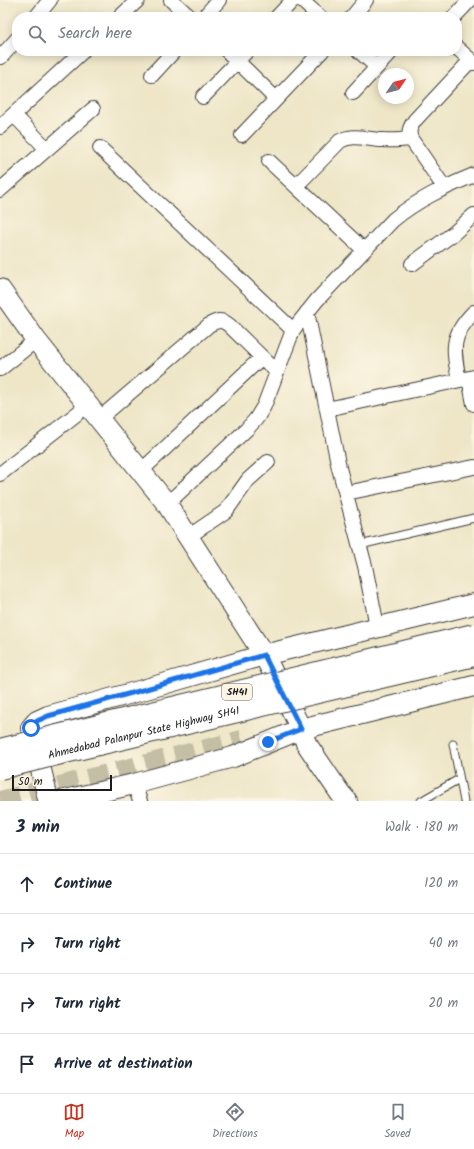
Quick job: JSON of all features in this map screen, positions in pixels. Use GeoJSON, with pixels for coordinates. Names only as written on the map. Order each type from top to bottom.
{"type":"FeatureCollection","features":[{"type":"Feature","properties":{"kind":"main road","name":"Ahmedabad Palanpur State Highway SH41"},"geometry":{"type":"LineString","coordinates":[[0,750],[474,635]]}},
{"type":"Feature","properties":{"kind":"main road","name":"Ahmedabad Palanpur State Highway SH41"},"geometry":{"type":"LineString","coordinates":[[0,768],[474,654]]}},
{"type":"Feature","properties":{"kind":"street"},"geometry":{"type":"LineString","coordinates":[[40,12],[50,0]]}},
{"type":"Feature","properties":{"kind":"street"},"geometry":{"type":"LineString","coordinates":[[125,12],[138,0]]}},
{"type":"Feature","properties":{"kind":"street"},"geometry":{"type":"LineString","coordinates":[[171,0],[184,12]]}},
{"type":"Feature","properties":{"kind":"street"},"geometry":{"type":"LineString","coordinates":[[208,12],[219,0]]}},
{"type":"Feature","properties":{"kind":"street"},"geometry":{"type":"LineString","coordinates":[[282,12],[293,0]]}},
{"type":"Feature","properties":{"kind":"street"},"geometry":{"type":"LineString","coordinates":[[301,0],[314,12]]}},
{"type":"Feature","properties":{"kind":"street"},"geometry":{"type":"LineString","coordinates":[[356,12],[366,0]]}},
{"type":"Feature","properties":{"kind":"street"},"geometry":{"type":"LineString","coordinates":[[459,12],[470,0]]}},
{"type":"Feature","properties":{"kind":"street"},"geometry":{"type":"LineString","coordinates":[[0,55],[1,57],[12,45]]}},
{"type":"Feature","properties":{"kind":"street"},"geometry":{"type":"LineString","coordinates":[[444,187],[412,139],[409,130],[411,126],[472,62],[462,53]]}},
{"type":"Feature","properties":{"kind":"street"},"geometry":{"type":"LineString","coordinates":[[0,127],[78,56]]}},
{"type":"Feature","properties":{"kind":"street"},"geometry":{"type":"LineString","coordinates":[[152,75],[169,56]]}},
{"type":"Feature","properties":{"kind":"street"},"geometry":{"type":"LineString","coordinates":[[203,97],[242,56],[276,99]]}},
{"type":"Feature","properties":{"kind":"street"},"geometry":{"type":"LineString","coordinates":[[242,135],[317,56]]}},
{"type":"Feature","properties":{"kind":"street"},"geometry":{"type":"LineString","coordinates":[[365,56],[377,67]]}},
{"type":"Feature","properties":{"kind":"street"},"geometry":{"type":"LineString","coordinates":[[353,93],[387,56]]}},
{"type":"Feature","properties":{"kind":"street"},"geometry":{"type":"LineString","coordinates":[[0,190],[93,109]]}},
{"type":"Feature","properties":{"kind":"street"},"geometry":{"type":"LineString","coordinates":[[14,115],[47,149]]}},
{"type":"Feature","properties":{"kind":"street"},"geometry":{"type":"LineString","coordinates":[[296,186],[340,141],[346,138],[356,137],[384,140],[412,139]]}},
{"type":"Feature","properties":{"kind":"street"},"geometry":{"type":"LineString","coordinates":[[100,148],[293,330]]}},
{"type":"Feature","properties":{"kind":"street"},"geometry":{"type":"LineString","coordinates":[[269,161],[364,250]]}},
{"type":"Feature","properties":{"kind":"street"},"geometry":{"type":"LineString","coordinates":[[167,504],[256,419],[264,406],[293,330],[307,312],[364,250],[393,220],[405,210],[444,187],[474,175]]}},
{"type":"Feature","properties":{"kind":"street"},"geometry":{"type":"LineString","coordinates":[[412,264],[454,232],[474,214]]}},
{"type":"Feature","properties":{"kind":"street"},"geometry":{"type":"LineString","coordinates":[[0,290],[36,340],[167,504],[264,655],[301,729],[306,743],[347,801]]}},
{"type":"Feature","properties":{"kind":"street"},"geometry":{"type":"LineString","coordinates":[[307,312],[327,409],[378,626]]}},
{"type":"Feature","properties":{"kind":"street"},"geometry":{"type":"LineString","coordinates":[[474,312],[458,332],[455,342],[455,357],[467,378],[474,404]]}},
{"type":"Feature","properties":{"kind":"street"},"geometry":{"type":"LineString","coordinates":[[0,474],[94,412],[215,321],[224,321],[277,372]]}},
{"type":"Feature","properties":{"kind":"street"},"geometry":{"type":"LineString","coordinates":[[0,370],[36,340]]}},
{"type":"Feature","properties":{"kind":"street"},"geometry":{"type":"LineString","coordinates":[[141,471],[262,357]]}},
{"type":"Feature","properties":{"kind":"street"},"geometry":{"type":"LineString","coordinates":[[327,409],[467,378]]}},
{"type":"Feature","properties":{"kind":"street"},"geometry":{"type":"LineString","coordinates":[[188,537],[226,511],[248,480],[268,462]]}},
{"type":"Feature","properties":{"kind":"street"},"geometry":{"type":"LineString","coordinates":[[346,493],[474,467]]}},
{"type":"Feature","properties":{"kind":"street"},"geometry":{"type":"LineString","coordinates":[[53,801],[48,799],[31,728],[37,721],[48,716],[264,655],[378,626],[474,604]]}},
{"type":"Feature","properties":{"kind":"street"},"geometry":{"type":"LineString","coordinates":[[61,801],[137,792],[233,757],[301,729],[474,686]]}},
{"type":"Feature","properties":{"kind":"street"},"geometry":{"type":"LineString","coordinates":[[242,740],[268,742]]}},
{"type":"Feature","properties":{"kind":"lane"},"geometry":{"type":"LineString","coordinates":[[360,546],[474,518]]}},
{"type":"Feature","properties":{"kind":"lane"},"geometry":{"type":"LineString","coordinates":[[453,744],[464,801]]}},
{"type":"Feature","properties":{"kind":"lane"},"geometry":{"type":"LineString","coordinates":[[421,801],[459,779]]}},
{"type":"Feature","properties":{"kind":"tunnel"},"geometry":{"type":"LineString","coordinates":[[0,801],[242,740]]}},
{"type":"Feature","properties":{"kind":"route"},"geometry":{"type":"LineString","coordinates":[[31,728],[37,721],[48,716],[264,655],[301,729],[268,742]]}}]}
